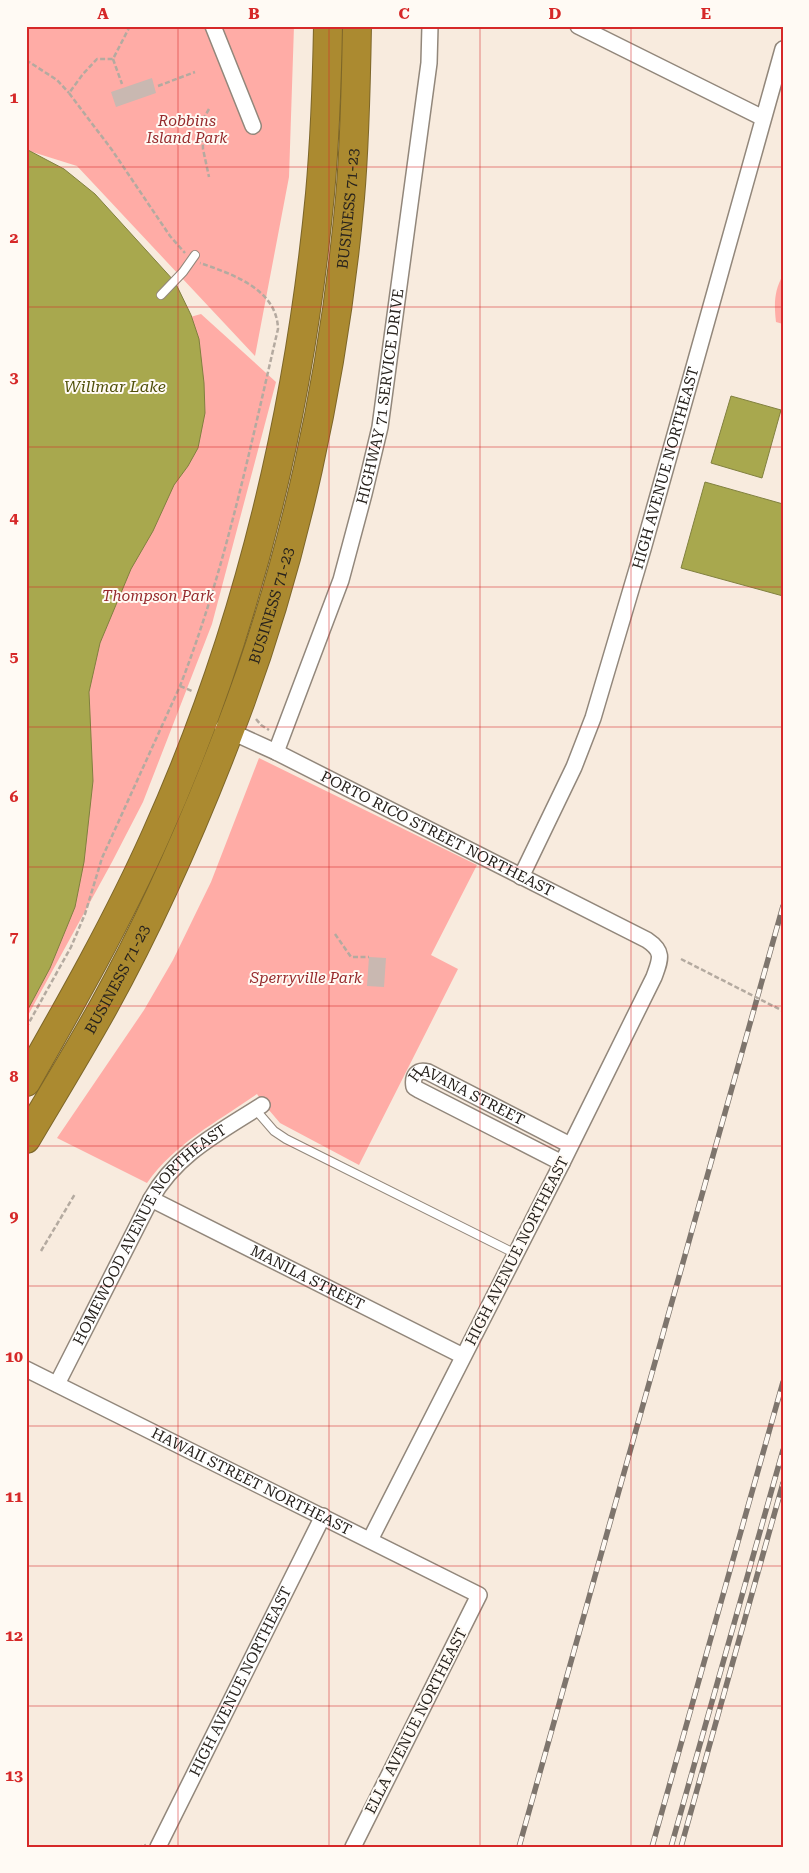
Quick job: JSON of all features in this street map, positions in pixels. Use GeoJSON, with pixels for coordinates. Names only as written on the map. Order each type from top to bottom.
{"type":"FeatureCollection","features":[{"type":"Feature","properties":{"kind":"highway","name":"BUSINESS 71-23"},"geometry":{"type":"LineString","coordinates":[[26,1082],[79,990],[122,908],[157,833],[203,719],[243,602],[258,548],[293,392],[309,288],[320,193],[328,26]]}},
{"type":"Feature","properties":{"kind":"highway","name":"BUSINESS 71-23"},"geometry":{"type":"LineString","coordinates":[[26,1139],[105,1005],[180,850],[230,731],[255,659],[278,582],[298,508],[322,399],[339,292],[350,197],[356,98],[357,26]]}},
{"type":"Feature","properties":{"kind":"street"},"geometry":{"type":"LineString","coordinates":[[213,26],[253,126]]}},
{"type":"Feature","properties":{"kind":"street","name":"HIGHWAY 71 SERVICE DRIVE"},"geometry":{"type":"LineString","coordinates":[[276,752],[341,580],[380,427],[428,63],[430,26]]}},
{"type":"Feature","properties":{"kind":"street"},"geometry":{"type":"LineString","coordinates":[[578,26],[764,118]]}},
{"type":"Feature","properties":{"kind":"street","name":"HIGH AVENUE NORTHEAST"},"geometry":{"type":"LineString","coordinates":[[521,877],[574,767],[593,718],[783,49]]}},
{"type":"Feature","properties":{"kind":"street","name":"PORTO RICO STREET NORTHEAST"},"geometry":{"type":"LineString","coordinates":[[203,719],[276,752],[647,940],[656,947],[660,960]]}},
{"type":"Feature","properties":{"kind":"street","name":"HIGH AVENUE NORTHEAST"},"geometry":{"type":"LineString","coordinates":[[370,1540],[562,1163],[654,977],[660,960]]}},
{"type":"Feature","properties":{"kind":"street","name":"HAVANA STREET"},"geometry":{"type":"LineString","coordinates":[[562,1163],[419,1090],[414,1087],[414,1076],[418,1072],[428,1072],[570,1145]]}},
{"type":"Feature","properties":{"kind":"street","name":"HOMEWOOD AVENUE NORTHEAST"},"geometry":{"type":"LineString","coordinates":[[56,1384],[151,1199],[164,1178],[198,1146],[258,1107]]}},
{"type":"Feature","properties":{"kind":"street","name":"MANILA STREET"},"geometry":{"type":"LineString","coordinates":[[151,1199],[463,1356]]}},
{"type":"Feature","properties":{"kind":"street","name":"HAWAII STREET NORTHEAST"},"geometry":{"type":"LineString","coordinates":[[26,1369],[479,1594]]}},
{"type":"Feature","properties":{"kind":"street","name":"HIGH AVENUE NORTHEAST"},"geometry":{"type":"LineString","coordinates":[[158,1847],[323,1516]]}},
{"type":"Feature","properties":{"kind":"street","name":"ELLA AVENUE NORTHEAST"},"geometry":{"type":"LineString","coordinates":[[353,1847],[479,1594]]}},
{"type":"Feature","properties":{"kind":"lane"},"geometry":{"type":"LineString","coordinates":[[161,296],[184,272],[194,257]]}},
{"type":"Feature","properties":{"kind":"lane"},"geometry":{"type":"LineString","coordinates":[[258,1107],[274,1131],[286,1139],[516,1254]]}},
{"type":"Feature","properties":{"kind":"path"},"geometry":{"type":"LineString","coordinates":[[122,84],[113,59],[130,26]]}},
{"type":"Feature","properties":{"kind":"path"},"geometry":{"type":"LineString","coordinates":[[69,93],[98,58],[113,59]]}},
{"type":"Feature","properties":{"kind":"path"},"geometry":{"type":"LineString","coordinates":[[26,60],[57,80],[69,93],[112,150],[179,248],[246,282],[258,291],[274,308],[278,318],[278,329],[221,559],[191,657],[180,686],[102,858],[85,914],[71,947],[26,1028]]}},
{"type":"Feature","properties":{"kind":"path"},"geometry":{"type":"LineString","coordinates":[[158,86],[194,72]]}},
{"type":"Feature","properties":{"kind":"path"},"geometry":{"type":"LineString","coordinates":[[209,109],[202,121],[203,149],[209,177]]}},
{"type":"Feature","properties":{"kind":"path"},"geometry":{"type":"LineString","coordinates":[[335,934],[351,957],[369,957]]}},
{"type":"Feature","properties":{"kind":"path"},"geometry":{"type":"LineString","coordinates":[[681,958],[783,1011]]}},
{"type":"Feature","properties":{"kind":"path"},"geometry":{"type":"LineString","coordinates":[[41,1251],[75,1194]]}},
{"type":"Feature","properties":{"kind":"green space","name":"Robbins Island Park"},"geometry":{"type":"Polygon","coordinates":[[[26,26],[294,26],[289,177],[255,356],[77,166],[26,150],[26,26]]]}},
{"type":"Feature","properties":{"kind":"green space"},"geometry":{"type":"Polygon","coordinates":[[[783,275],[783,324],[776,322],[775,303],[776,292],[783,275]]]}},
{"type":"Feature","properties":{"kind":"green space","name":"Thompson Park"},"geometry":{"type":"Polygon","coordinates":[[[201,314],[276,382],[212,624],[143,802],[26,1019],[26,977],[89,624],[176,321],[201,314]]]}},
{"type":"Feature","properties":{"kind":"green space","name":"Sperryville Park"},"geometry":{"type":"Polygon","coordinates":[[[259,758],[477,865],[431,955],[458,969],[359,1165],[280,1123],[257,1094],[212,1124],[170,1156],[147,1183],[57,1138],[144,1010],[173,960],[211,882],[259,758]]]}},
{"type":"Feature","properties":{"kind":"water","name":"Willmar Lake"},"geometry":{"type":"Polygon","coordinates":[[[26,149],[64,169],[95,194],[175,282],[191,315],[199,339],[205,413],[198,448],[174,485],[153,531],[131,569],[100,643],[89,692],[93,781],[84,862],[75,907],[50,968],[26,1013],[26,149]]]}},
{"type":"Feature","properties":{"kind":"water"},"geometry":{"type":"Polygon","coordinates":[[[731,396],[781,410],[762,478],[711,463],[731,396]]]}},
{"type":"Feature","properties":{"kind":"water"},"geometry":{"type":"Polygon","coordinates":[[[705,482],[783,504],[783,596],[681,568],[705,482]]]}},
{"type":"Feature","properties":{"kind":"building"},"geometry":{"type":"Polygon","coordinates":[[[152,78],[156,93],[116,107],[111,92],[152,78]]]}},
{"type":"Feature","properties":{"kind":"building"},"geometry":{"type":"Polygon","coordinates":[[[369,957],[386,958],[384,987],[367,986],[369,957]]]}},
{"type":"Feature","properties":{"kind":"railway"},"geometry":{"type":"LineString","coordinates":[[519,1847],[783,906]]}},
{"type":"Feature","properties":{"kind":"railway"},"geometry":{"type":"LineString","coordinates":[[652,1847],[783,1382]]}},
{"type":"Feature","properties":{"kind":"railway"},"geometry":{"type":"LineString","coordinates":[[671,1847],[783,1450]]}},
{"type":"Feature","properties":{"kind":"railway"},"geometry":{"type":"LineString","coordinates":[[681,1847],[783,1483]]}}]}
